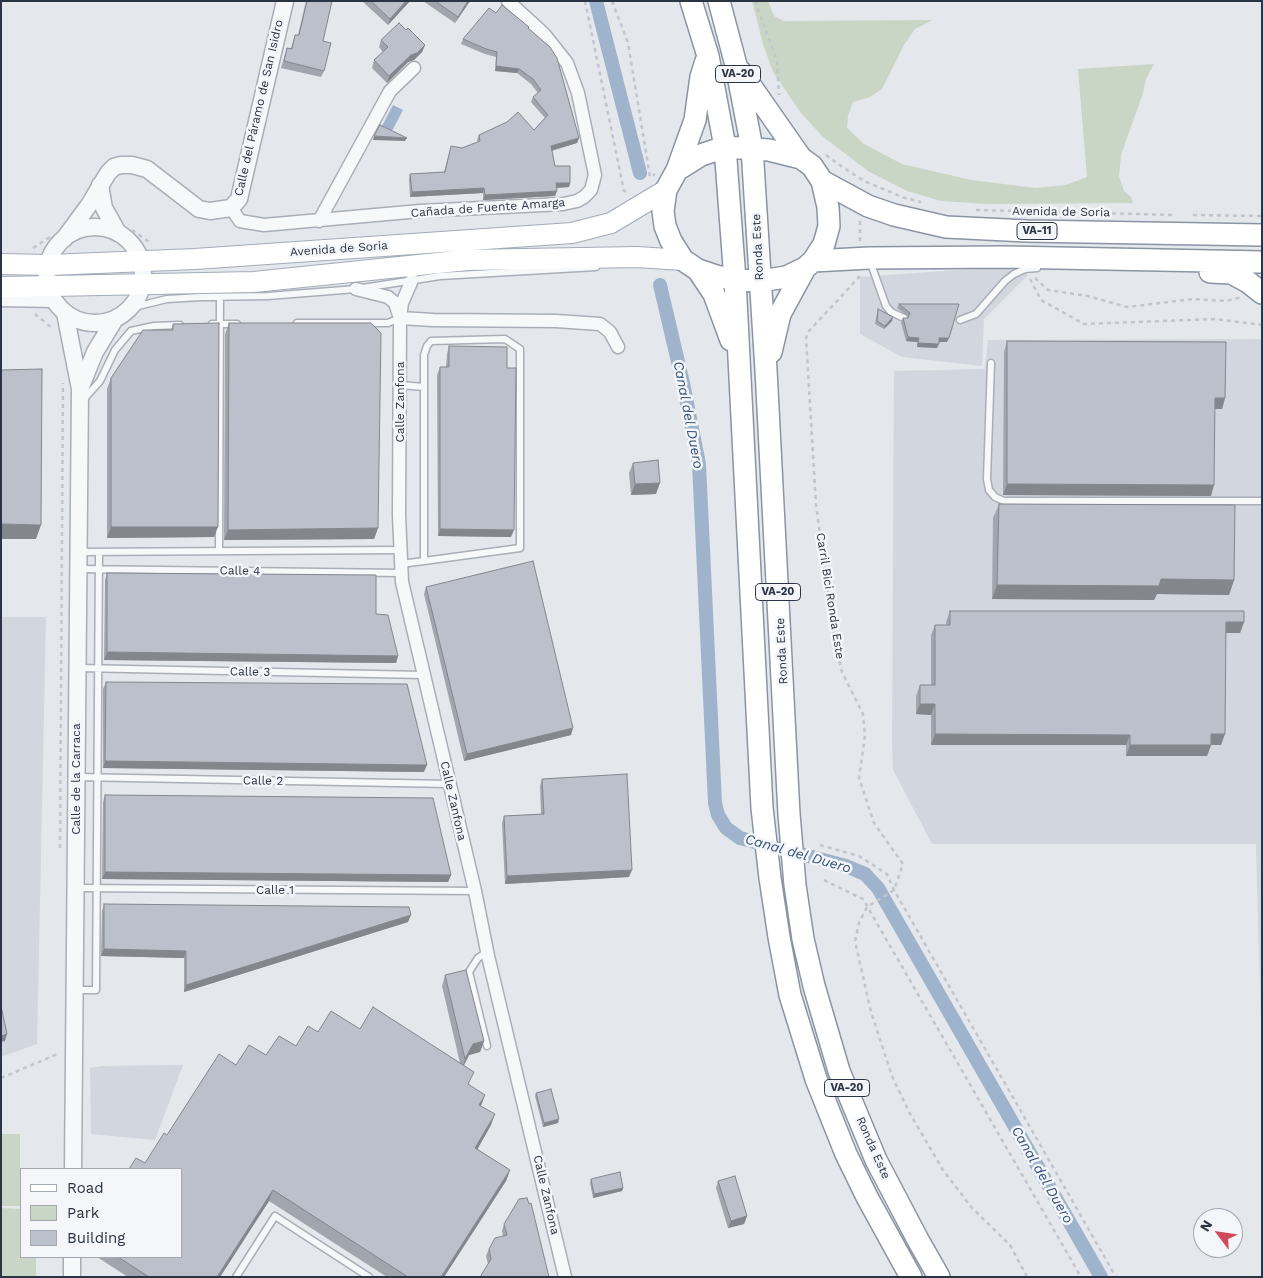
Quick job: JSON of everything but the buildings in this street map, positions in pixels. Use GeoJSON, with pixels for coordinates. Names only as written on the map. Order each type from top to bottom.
{"type":"FeatureCollection","features":[{"type":"Feature","properties":{"kind":"highway","name":"Ronda Este"},"geometry":{"type":"LineString","coordinates":[[691,1],[708,56],[724,147],[735,280],[762,808],[770,878],[790,994],[816,1079],[846,1154],[867,1197],[911,1277]]}},
{"type":"Feature","properties":{"kind":"highway","name":"Ronda Este"},"geometry":{"type":"LineString","coordinates":[[719,1],[736,65],[752,148],[766,370],[789,814],[802,939],[840,1071],[876,1160],[939,1277]]}},
{"type":"Feature","properties":{"kind":"highway"},"geometry":{"type":"LineString","coordinates":[[708,56],[701,77],[695,120],[676,170],[658,183],[665,226],[671,241],[691,265],[719,305],[739,362]]}},
{"type":"Feature","properties":{"kind":"highway"},"geometry":{"type":"LineString","coordinates":[[736,65],[768,112],[817,166],[828,207],[829,226],[824,244],[809,264],[780,314],[766,370]]}},
{"type":"Feature","properties":{"kind":"highway","name":"VA-11"},"geometry":{"type":"LineString","coordinates":[[676,170],[701,155],[724,147],[769,150],[817,166]]}},
{"type":"Feature","properties":{"kind":"highway","name":"Avenida de Soria"},"geometry":{"type":"LineString","coordinates":[[817,166],[866,205],[894,215],[946,227],[1027,231],[1262,234]]}},
{"type":"Feature","properties":{"kind":"highway","name":"VA-11"},"geometry":{"type":"LineString","coordinates":[[691,265],[716,276],[735,280],[760,281],[786,277],[809,264],[1005,257],[1262,262]]}},
{"type":"Feature","properties":{"kind":"highway"},"geometry":{"type":"LineString","coordinates":[[1091,259],[1231,274],[1248,282],[1256,294]]}},
{"type":"Feature","properties":{"kind":"main road","name":"Avenida de Soria"},"geometry":{"type":"LineString","coordinates":[[1,264],[49,265],[142,262],[572,233],[611,223],[658,183]]}},
{"type":"Feature","properties":{"kind":"main road","name":"Avenida de Soria"},"geometry":{"type":"LineString","coordinates":[[1,287],[56,300],[142,284],[254,282],[467,260],[629,260],[691,265]]}},
{"type":"Feature","properties":{"kind":"street","name":"Calle del Páramo de San Isidro"},"geometry":{"type":"LineString","coordinates":[[49,265],[56,248],[89,206],[100,184],[114,167],[132,165],[147,169],[199,208],[210,211],[231,208],[239,199],[285,1]]}},
{"type":"Feature","properties":{"kind":"street","name":"Cañada de Fuente Amarga"},"geometry":{"type":"LineString","coordinates":[[231,208],[240,221],[264,225],[420,211],[563,204],[577,201],[591,190],[595,175],[578,93],[567,63],[544,34],[508,1]]}},
{"type":"Feature","properties":{"kind":"street"},"geometry":{"type":"LineString","coordinates":[[319,221],[390,91],[414,68]]}},
{"type":"Feature","properties":{"kind":"street"},"geometry":{"type":"LineString","coordinates":[[100,184],[104,208],[118,233]]}},
{"type":"Feature","properties":{"kind":"street"},"geometry":{"type":"LineString","coordinates":[[56,300],[78,320],[91,323],[104,322],[116,318],[130,308],[138,298],[142,284],[142,262],[128,240],[118,233],[104,228],[87,228],[75,232],[64,239]]}},
{"type":"Feature","properties":{"kind":"street","name":"Calle de la Carraca"},"geometry":{"type":"LineString","coordinates":[[49,265],[47,276],[56,300],[80,396],[73,1168]]}},
{"type":"Feature","properties":{"kind":"street","name":"Calle Zanfona"},"geometry":{"type":"LineString","coordinates":[[412,280],[402,303],[400,318],[399,515],[402,582],[475,891],[487,952],[565,1277]]}},
{"type":"Feature","properties":{"kind":"street"},"geometry":{"type":"LineString","coordinates":[[356,289],[388,297],[395,304],[400,318],[556,321],[600,324],[610,332],[618,347]]}},
{"type":"Feature","properties":{"kind":"street","name":"Avenida de Soria"},"geometry":{"type":"LineString","coordinates":[[1,300],[56,300]]}},
{"type":"Feature","properties":{"kind":"street","name":"Calle de la Carraca"},"geometry":{"type":"LineString","coordinates":[[80,396],[95,352],[116,318]]}},
{"type":"Feature","properties":{"kind":"street"},"geometry":{"type":"LineString","coordinates":[[72,1258],[72,1277]]}},
{"type":"Feature","properties":{"kind":"lane"},"geometry":{"type":"LineString","coordinates":[[1062,265],[1091,259]]}},
{"type":"Feature","properties":{"kind":"lane"},"geometry":{"type":"LineString","coordinates":[[864,263],[886,306],[891,312],[904,318]]}},
{"type":"Feature","properties":{"kind":"lane"},"geometry":{"type":"LineString","coordinates":[[130,308],[167,299],[268,296],[356,289],[440,276],[602,267]]}},
{"type":"Feature","properties":{"kind":"lane"},"geometry":{"type":"LineString","coordinates":[[960,320],[976,314],[1004,281],[1024,268],[1043,267]]}},
{"type":"Feature","properties":{"kind":"lane"},"geometry":{"type":"LineString","coordinates":[[219,551],[220,297]]}},
{"type":"Feature","properties":{"kind":"lane"},"geometry":{"type":"LineString","coordinates":[[289,323],[388,322],[400,318]]}},
{"type":"Feature","properties":{"kind":"lane"},"geometry":{"type":"LineString","coordinates":[[201,324],[240,324]]}},
{"type":"Feature","properties":{"kind":"lane"},"geometry":{"type":"LineString","coordinates":[[80,396],[100,381],[115,350],[131,331],[154,326],[192,325]]}},
{"type":"Feature","properties":{"kind":"lane","name":"Calle 4"},"geometry":{"type":"LineString","coordinates":[[78,569],[402,568],[424,561],[520,548],[520,349],[505,339],[431,341],[424,354],[424,386]]}},
{"type":"Feature","properties":{"kind":"lane"},"geometry":{"type":"LineString","coordinates":[[991,362],[988,479],[989,490],[995,497],[1004,501],[1262,501]]}},
{"type":"Feature","properties":{"kind":"lane"},"geometry":{"type":"LineString","coordinates":[[400,385],[424,386],[424,561]]}},
{"type":"Feature","properties":{"kind":"lane"},"geometry":{"type":"LineString","coordinates":[[79,552],[401,550]]}},
{"type":"Feature","properties":{"kind":"lane"},"geometry":{"type":"LineString","coordinates":[[75,990],[96,990],[99,552]]}},
{"type":"Feature","properties":{"kind":"lane","name":"Calle 3"},"geometry":{"type":"LineString","coordinates":[[77,668],[423,675]]}},
{"type":"Feature","properties":{"kind":"lane","name":"Calle 2"},"geometry":{"type":"LineString","coordinates":[[76,777],[450,784]]}},
{"type":"Feature","properties":{"kind":"lane","name":"Calle 1"},"geometry":{"type":"LineString","coordinates":[[76,888],[475,891]]}},
{"type":"Feature","properties":{"kind":"lane"},"geometry":{"type":"LineString","coordinates":[[487,952],[478,958],[469,972],[487,1046]]}},
{"type":"Feature","properties":{"kind":"lane"},"geometry":{"type":"LineString","coordinates":[[236,1277],[275,1216],[369,1277]]}},
{"type":"Feature","properties":{"kind":"path"},"geometry":{"type":"LineString","coordinates":[[586,1],[624,191],[634,192]]}},
{"type":"Feature","properties":{"kind":"path"},"geometry":{"type":"LineString","coordinates":[[612,1],[628,43],[658,183]]}},
{"type":"Feature","properties":{"kind":"path"},"geometry":{"type":"LineString","coordinates":[[755,1],[778,60],[779,102]]}},
{"type":"Feature","properties":{"kind":"path"},"geometry":{"type":"LineString","coordinates":[[817,166],[840,166],[875,186],[902,197],[927,204]]}},
{"type":"Feature","properties":{"kind":"path"},"geometry":{"type":"LineString","coordinates":[[864,263],[860,217],[875,186]]}},
{"type":"Feature","properties":{"kind":"path","name":"Avenida de Soria"},"geometry":{"type":"LineString","coordinates":[[974,210],[1176,215]]}},
{"type":"Feature","properties":{"kind":"path"},"geometry":{"type":"LineString","coordinates":[[1185,215],[1262,216]]}},
{"type":"Feature","properties":{"kind":"path","name":"Carril Bici Ronda Este"},"geometry":{"type":"LineString","coordinates":[[864,263],[838,302],[808,332],[806,338],[816,505],[834,637],[842,672],[863,714],[865,736],[859,778],[874,823],[903,864],[894,890]]}},
{"type":"Feature","properties":{"kind":"path"},"geometry":{"type":"LineString","coordinates":[[1024,268],[1048,290],[1088,296],[1128,306],[1193,299],[1226,301],[1256,294]]}},
{"type":"Feature","properties":{"kind":"path"},"geometry":{"type":"LineString","coordinates":[[1024,268],[1041,300],[1084,324],[1215,319],[1262,325]]}},
{"type":"Feature","properties":{"kind":"path"},"geometry":{"type":"LineString","coordinates":[[17,300],[17,309],[36,314],[54,329]]}},
{"type":"Feature","properties":{"kind":"path"},"geometry":{"type":"LineString","coordinates":[[60,856],[62,383]]}},
{"type":"Feature","properties":{"kind":"path"},"geometry":{"type":"LineString","coordinates":[[820,845],[859,856],[887,874],[894,890],[1116,1277]]}},
{"type":"Feature","properties":{"kind":"path"},"geometry":{"type":"LineString","coordinates":[[824,880],[863,899],[1081,1277]]}},
{"type":"Feature","properties":{"kind":"path"},"geometry":{"type":"LineString","coordinates":[[894,890],[867,907],[859,923],[855,941],[871,1012],[892,1076],[909,1112],[943,1170],[972,1208],[1010,1245],[1027,1277]]}},
{"type":"Feature","properties":{"kind":"path"},"geometry":{"type":"LineString","coordinates":[[1,1078],[74,1047]]}},
{"type":"Feature","properties":{"kind":"path"},"geometry":{"type":"LineString","coordinates":[[58,1053],[58,1063]]}},
{"type":"Feature","properties":{"kind":"shaded area"},"geometry":{"type":"Polygon","coordinates":[[[1013,266],[1028,275],[984,319],[982,366],[902,357],[860,334],[860,277],[1013,266]]]}},
{"type":"Feature","properties":{"kind":"shaded area"},"geometry":{"type":"Polygon","coordinates":[[[1262,339],[1262,1067],[1256,844],[932,844],[893,770],[892,745],[894,371],[985,369],[988,340],[1262,339]]]}},
{"type":"Feature","properties":{"kind":"shaded area"},"geometry":{"type":"Polygon","coordinates":[[[1,617],[46,617],[37,1044],[1,1057],[1,617]]]}},
{"type":"Feature","properties":{"kind":"shaded area"},"geometry":{"type":"Polygon","coordinates":[[[183,1065],[155,1140],[91,1134],[90,1068],[103,1066],[183,1065]]]}},
{"type":"Feature","properties":{"kind":"green space"},"geometry":{"type":"Polygon","coordinates":[[[752,1],[768,1],[774,16],[784,21],[933,20],[915,29],[904,45],[882,89],[870,97],[853,102],[848,116],[847,128],[864,144],[902,164],[971,180],[1036,188],[1066,185],[1087,177],[1078,69],[1154,64],[1146,79],[1142,96],[1121,155],[1119,176],[1124,191],[1131,197],[1133,203],[987,204],[941,201],[907,191],[868,171],[822,136],[801,113],[773,72],[763,44],[752,1]]]}},
{"type":"Feature","properties":{"kind":"green space"},"geometry":{"type":"Polygon","coordinates":[[[1,1134],[20,1134],[20,1206],[1,1206],[1,1134]]]}},
{"type":"Feature","properties":{"kind":"green space"},"geometry":{"type":"Polygon","coordinates":[[[1,1208],[20,1209],[20,1258],[36,1258],[36,1277],[1,1277],[1,1208]]]}},
{"type":"Feature","properties":{"kind":"water"},"geometry":{"type":"Polygon","coordinates":[[[393,105],[403,110],[392,131],[382,126],[393,105]]]}},
{"type":"Feature","properties":{"kind":"waterway","name":"Canal del Duero"},"geometry":{"type":"LineString","coordinates":[[596,1],[640,173]]}},
{"type":"Feature","properties":{"kind":"waterway","name":"Canal del Duero"},"geometry":{"type":"LineString","coordinates":[[660,285],[683,383],[699,464],[715,803],[718,815],[726,828],[740,838],[846,866],[865,874],[878,888],[1101,1277]]}}]}
